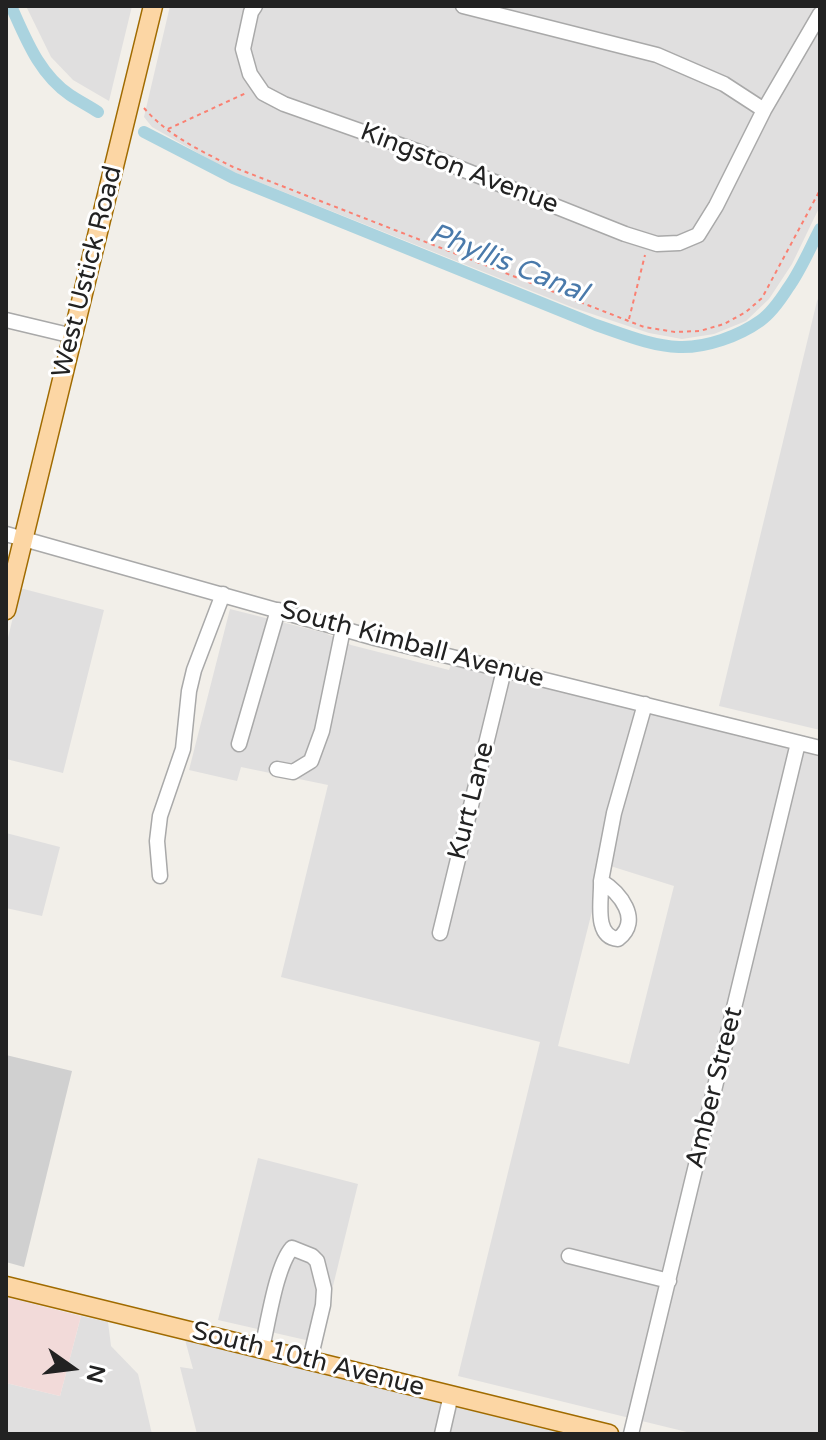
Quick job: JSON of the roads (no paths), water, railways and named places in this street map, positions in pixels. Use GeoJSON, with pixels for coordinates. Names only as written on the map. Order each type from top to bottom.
{"type":"FeatureCollection","features":[{"type":"Feature","properties":{"kind":"main road","name":"West Ustick Road"},"geometry":{"type":"LineString","coordinates":[[6,610],[15,536],[73,336],[153,6]]}},
{"type":"Feature","properties":{"kind":"main road","name":"South 10th Avenue"},"geometry":{"type":"LineString","coordinates":[[6,1286],[609,1434]]}},
{"type":"Feature","properties":{"kind":"street","name":"Kingston Avenue"},"geometry":{"type":"LineString","coordinates":[[255,6],[243,49],[254,80],[263,93],[284,104],[414,150],[657,244],[679,243],[698,235],[764,110]]}},
{"type":"Feature","properties":{"kind":"street"},"geometry":{"type":"LineString","coordinates":[[463,6],[657,55],[724,84],[764,110],[820,14]]}},
{"type":"Feature","properties":{"kind":"street"},"geometry":{"type":"LineString","coordinates":[[6,320],[73,336]]}},
{"type":"Feature","properties":{"kind":"street","name":"South Kimball Avenue"},"geometry":{"type":"LineString","coordinates":[[15,536],[375,638],[820,748]]}},
{"type":"Feature","properties":{"kind":"street"},"geometry":{"type":"LineString","coordinates":[[160,876],[157,841],[160,816],[183,749],[194,670],[223,594]]}},
{"type":"Feature","properties":{"kind":"street"},"geometry":{"type":"LineString","coordinates":[[239,744],[278,610]]}},
{"type":"Feature","properties":{"kind":"street"},"geometry":{"type":"LineString","coordinates":[[277,769],[293,772],[311,761],[322,731],[343,629]]}},
{"type":"Feature","properties":{"kind":"street","name":"Kurt Lane"},"geometry":{"type":"LineString","coordinates":[[440,933],[504,670]]}},
{"type":"Feature","properties":{"kind":"street"},"geometry":{"type":"LineString","coordinates":[[601,881],[614,813],[645,704]]}},
{"type":"Feature","properties":{"kind":"street","name":"Amber Street"},"geometry":{"type":"LineString","coordinates":[[631,1434],[798,743]]}},
{"type":"Feature","properties":{"kind":"street"},"geometry":{"type":"LineString","coordinates":[[262,1348],[277,1283],[287,1253],[292,1248],[317,1261],[324,1289],[310,1360]]}},
{"type":"Feature","properties":{"kind":"street"},"geometry":{"type":"LineString","coordinates":[[569,1256],[669,1281]]}},
{"type":"Feature","properties":{"kind":"street"},"geometry":{"type":"LineString","coordinates":[[442,1434],[451,1395]]}},
{"type":"Feature","properties":{"kind":"waterway","name":"Phyllis Canal"},"geometry":{"type":"LineString","coordinates":[[11,6],[34,55],[50,77],[70,95],[98,112]]}},
{"type":"Feature","properties":{"kind":"waterway","name":"Phyllis Canal"},"geometry":{"type":"LineString","coordinates":[[144,132],[233,178],[596,325],[669,346],[689,347],[711,343],[742,332],[760,321],[793,281],[820,229]]}}]}
